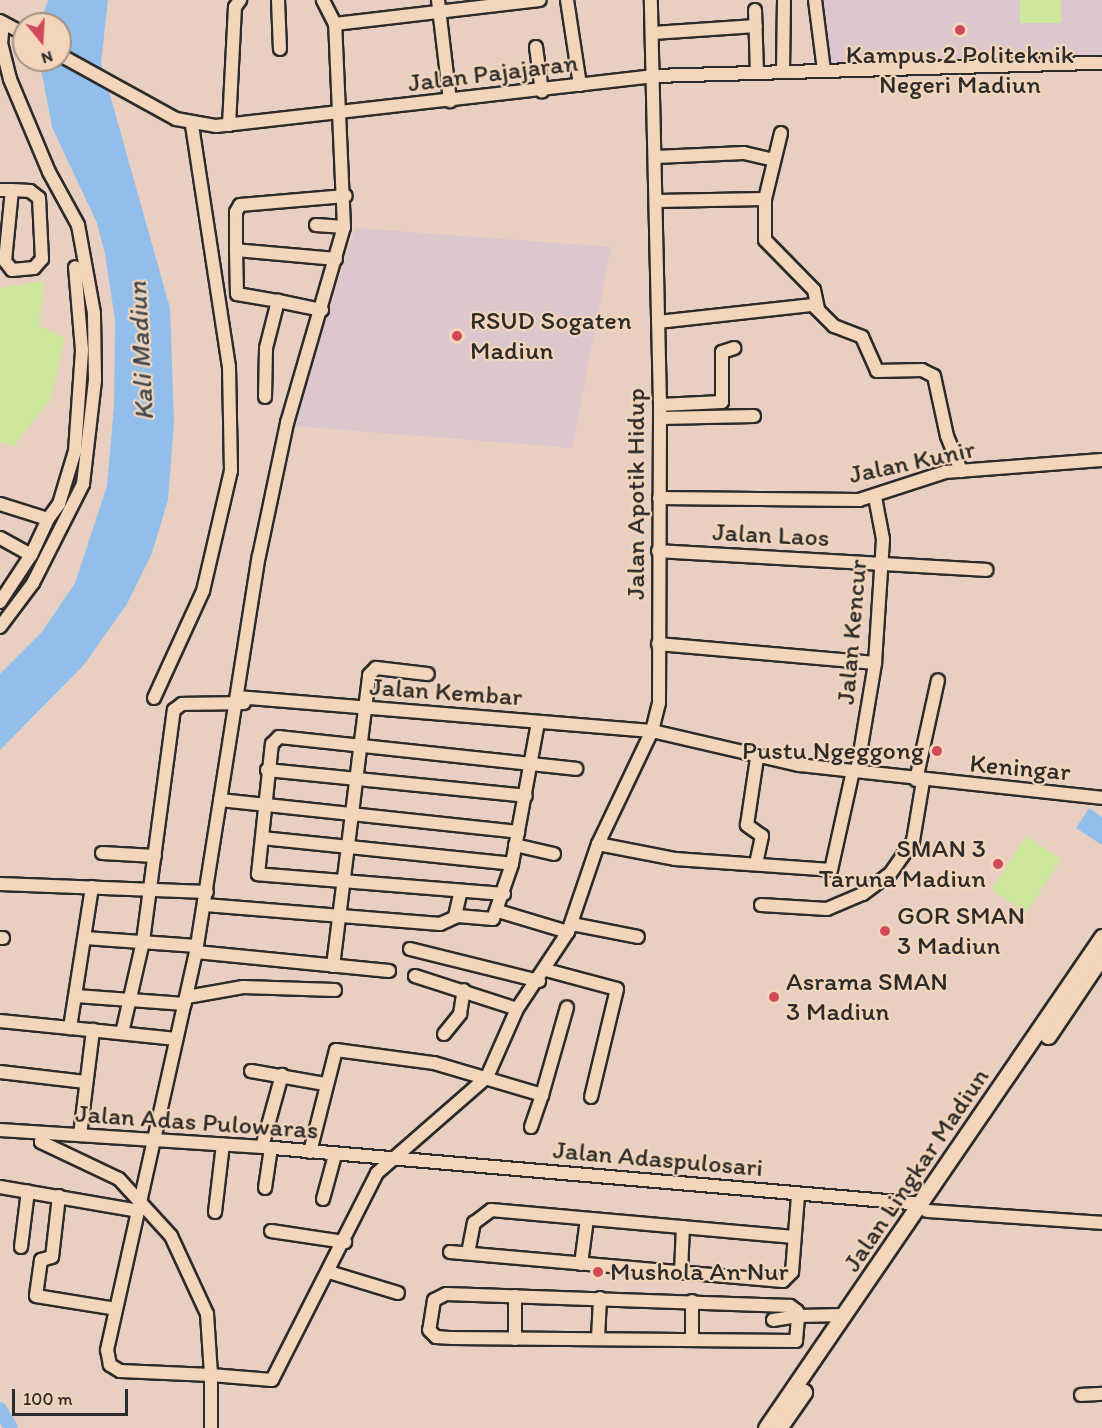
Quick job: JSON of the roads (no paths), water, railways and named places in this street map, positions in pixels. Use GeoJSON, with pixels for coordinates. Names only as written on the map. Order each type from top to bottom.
{"type":"FeatureCollection","features":[{"type":"Feature","properties":{"kind":"main road","name":"Jalan Lingkar Madiun"},"geometry":{"type":"LineString","coordinates":[[779,1428],[1102,937]]}},
{"type":"Feature","properties":{"kind":"main road","name":"Jalan Lingkar Madiun"},"geometry":{"type":"LineString","coordinates":[[766,1428],[1102,956]]}},
{"type":"Feature","properties":{"kind":"street"},"geometry":{"type":"LineString","coordinates":[[229,125],[235,7],[240,0]]}},
{"type":"Feature","properties":{"kind":"street"},"geometry":{"type":"LineString","coordinates":[[278,0],[280,49]]}},
{"type":"Feature","properties":{"kind":"street"},"geometry":{"type":"LineString","coordinates":[[323,0],[335,24],[338,114],[346,196],[344,227],[322,310],[287,423],[237,700],[197,949],[107,1350],[116,1370],[272,1380],[345,1242],[375,1177],[487,1077]]}},
{"type":"Feature","properties":{"kind":"street"},"geometry":{"type":"LineString","coordinates":[[335,24],[439,5],[540,0]]}},
{"type":"Feature","properties":{"kind":"street"},"geometry":{"type":"LineString","coordinates":[[567,0],[580,85]]}},
{"type":"Feature","properties":{"kind":"street","name":"Jalan Apotik Hidup"},"geometry":{"type":"LineString","coordinates":[[487,1077],[517,1009],[543,976],[570,928],[598,844],[650,734],[658,703],[660,411],[651,0]]}},
{"type":"Feature","properties":{"kind":"street"},"geometry":{"type":"LineString","coordinates":[[783,71],[784,0]]}},
{"type":"Feature","properties":{"kind":"street"},"geometry":{"type":"LineString","coordinates":[[815,0],[824,70]]}},
{"type":"Feature","properties":{"kind":"street"},"geometry":{"type":"LineString","coordinates":[[439,5],[450,101]]}},
{"type":"Feature","properties":{"kind":"street"},"geometry":{"type":"LineString","coordinates":[[754,10],[757,72]]}},
{"type":"Feature","properties":{"kind":"street"},"geometry":{"type":"LineString","coordinates":[[0,627],[33,583],[83,484],[94,380],[94,314],[78,225],[49,172],[10,79],[1,43],[3,23]]}},
{"type":"Feature","properties":{"kind":"street"},"geometry":{"type":"LineString","coordinates":[[653,33],[756,26]]}},
{"type":"Feature","properties":{"kind":"street"},"geometry":{"type":"LineString","coordinates":[[536,47],[542,92]]}},
{"type":"Feature","properties":{"kind":"street","name":"Jalan Pajajaran"},"geometry":{"type":"LineString","coordinates":[[72,62],[164,113],[192,124],[229,125],[542,92],[654,76],[1102,63]]}},
{"type":"Feature","properties":{"kind":"street"},"geometry":{"type":"LineString","coordinates":[[154,698],[203,591],[231,471],[229,367],[192,124]]}},
{"type":"Feature","properties":{"kind":"street"},"geometry":{"type":"LineString","coordinates":[[781,133],[765,199],[765,240],[814,290],[818,309]]}},
{"type":"Feature","properties":{"kind":"street"},"geometry":{"type":"LineString","coordinates":[[656,157],[744,153],[774,160]]}},
{"type":"Feature","properties":{"kind":"street"},"geometry":{"type":"LineString","coordinates":[[6,190],[33,192],[40,201],[42,259],[34,268],[12,270],[5,261],[6,190]]}},
{"type":"Feature","properties":{"kind":"street"},"geometry":{"type":"LineString","coordinates":[[322,310],[237,294],[236,250],[240,205],[346,196]]}},
{"type":"Feature","properties":{"kind":"street"},"geometry":{"type":"LineString","coordinates":[[656,201],[765,199]]}},
{"type":"Feature","properties":{"kind":"street"},"geometry":{"type":"LineString","coordinates":[[316,225],[344,227]]}},
{"type":"Feature","properties":{"kind":"street"},"geometry":{"type":"LineString","coordinates":[[236,250],[336,259]]}},
{"type":"Feature","properties":{"kind":"street"},"geometry":{"type":"LineString","coordinates":[[0,602],[31,555],[48,519],[59,504],[75,451],[82,350],[75,267]]}},
{"type":"Feature","properties":{"kind":"street"},"geometry":{"type":"LineString","coordinates":[[265,397],[266,348],[278,301]]}},
{"type":"Feature","properties":{"kind":"street"},"geometry":{"type":"LineString","coordinates":[[658,322],[802,304],[818,309],[834,326],[862,337],[877,371],[922,370],[934,376],[946,436],[961,471]]}},
{"type":"Feature","properties":{"kind":"street"},"geometry":{"type":"LineString","coordinates":[[660,411],[722,402],[722,352],[734,348]]}},
{"type":"Feature","properties":{"kind":"street"},"geometry":{"type":"LineString","coordinates":[[660,411],[754,416]]}},
{"type":"Feature","properties":{"kind":"street","name":"Jalan Kunir"},"geometry":{"type":"LineString","coordinates":[[659,498],[875,497],[961,471],[1102,460]]}},
{"type":"Feature","properties":{"kind":"street","name":"Jalan Kencur"},"geometry":{"type":"LineString","coordinates":[[756,864],[831,870],[855,771],[875,663],[883,539],[875,497]]}},
{"type":"Feature","properties":{"kind":"street"},"geometry":{"type":"LineString","coordinates":[[0,504],[48,519]]}},
{"type":"Feature","properties":{"kind":"street"},"geometry":{"type":"LineString","coordinates":[[0,538],[31,555]]}},
{"type":"Feature","properties":{"kind":"street","name":"Jalan Laos"},"geometry":{"type":"LineString","coordinates":[[658,551],[986,570]]}},
{"type":"Feature","properties":{"kind":"street"},"geometry":{"type":"LineString","coordinates":[[658,644],[875,663]]}},
{"type":"Feature","properties":{"kind":"street"},"geometry":{"type":"LineString","coordinates":[[333,966],[336,916],[348,812],[373,670],[428,675]]}},
{"type":"Feature","properties":{"kind":"street"},"geometry":{"type":"LineString","coordinates":[[761,905],[827,909],[863,894],[890,874],[913,841],[920,781],[938,680]]}},
{"type":"Feature","properties":{"kind":"street","name":"Jalan Kembar"},"geometry":{"type":"LineString","coordinates":[[155,856],[176,707],[237,700],[650,734]]}},
{"type":"Feature","properties":{"kind":"street"},"geometry":{"type":"LineString","coordinates":[[205,905],[440,924],[455,916],[490,920],[498,911],[512,864],[538,725]]}},
{"type":"Feature","properties":{"kind":"street","name":"Keningar"},"geometry":{"type":"LineString","coordinates":[[650,734],[757,758],[920,781],[1102,798]]}},
{"type":"Feature","properties":{"kind":"street"},"geometry":{"type":"LineString","coordinates":[[504,894],[258,874],[267,770],[272,744],[279,737],[359,748],[576,769]]}},
{"type":"Feature","properties":{"kind":"street"},"geometry":{"type":"LineString","coordinates":[[598,844],[675,859],[756,864],[762,836],[747,825],[757,758]]}},
{"type":"Feature","properties":{"kind":"street"},"geometry":{"type":"LineString","coordinates":[[267,770],[526,796]]}},
{"type":"Feature","properties":{"kind":"street"},"geometry":{"type":"LineString","coordinates":[[220,800],[348,812],[517,839],[554,854]]}},
{"type":"Feature","properties":{"kind":"street"},"geometry":{"type":"LineString","coordinates":[[262,838],[512,864]]}},
{"type":"Feature","properties":{"kind":"street"},"geometry":{"type":"LineString","coordinates":[[102,853],[155,856],[143,941],[122,1033]]}},
{"type":"Feature","properties":{"kind":"street"},"geometry":{"type":"LineString","coordinates":[[0,884],[207,892]]}},
{"type":"Feature","properties":{"kind":"street"},"geometry":{"type":"LineString","coordinates":[[70,1028],[92,888]]}},
{"type":"Feature","properties":{"kind":"street"},"geometry":{"type":"LineString","coordinates":[[455,916],[460,891]]}},
{"type":"Feature","properties":{"kind":"street"},"geometry":{"type":"LineString","coordinates":[[498,911],[570,928],[638,937]]}},
{"type":"Feature","properties":{"kind":"street"},"geometry":{"type":"LineString","coordinates":[[85,938],[143,941],[389,972]]}},
{"type":"Feature","properties":{"kind":"street"},"geometry":{"type":"LineString","coordinates":[[410,950],[617,989],[591,1097]]}},
{"type":"Feature","properties":{"kind":"street"},"geometry":{"type":"LineString","coordinates":[[415,976],[517,1009]]}},
{"type":"Feature","properties":{"kind":"street"},"geometry":{"type":"LineString","coordinates":[[76,996],[129,1002],[186,1000],[243,987],[335,990]]}},
{"type":"Feature","properties":{"kind":"street"},"geometry":{"type":"LineString","coordinates":[[444,1034],[460,1014],[464,990]]}},
{"type":"Feature","properties":{"kind":"street"},"geometry":{"type":"LineString","coordinates":[[531,1126],[567,1007]]}},
{"type":"Feature","properties":{"kind":"street"},"geometry":{"type":"LineString","coordinates":[[0,1021],[176,1039]]}},
{"type":"Feature","properties":{"kind":"street"},"geometry":{"type":"LineString","coordinates":[[0,1123],[81,1132],[85,1082],[93,1030]]}},
{"type":"Feature","properties":{"kind":"street"},"geometry":{"type":"LineString","coordinates":[[310,1152],[325,1084],[336,1050],[346,1048],[487,1077],[542,1095]]}},
{"type":"Feature","properties":{"kind":"street"},"geometry":{"type":"LineString","coordinates":[[250,1071],[325,1084]]}},
{"type":"Feature","properties":{"kind":"street"},"geometry":{"type":"LineString","coordinates":[[0,1072],[85,1082]]}},
{"type":"Feature","properties":{"kind":"street"},"geometry":{"type":"LineString","coordinates":[[265,1188],[266,1147],[282,1075]]}},
{"type":"Feature","properties":{"kind":"street","name":"Jalan Adas Pulowaras"},"geometry":{"type":"LineString","coordinates":[[0,1130],[42,1138],[81,1132],[154,1137],[391,1161]]}},
{"type":"Feature","properties":{"kind":"street"},"geometry":{"type":"LineString","coordinates":[[0,1137],[42,1138],[105,1170],[171,1236],[196,1283],[210,1328],[210,1428]]}},
{"type":"Feature","properties":{"kind":"street"},"geometry":{"type":"LineString","coordinates":[[215,1212],[223,1144]]}},
{"type":"Feature","properties":{"kind":"street"},"geometry":{"type":"LineString","coordinates":[[323,1199],[335,1155]]}},
{"type":"Feature","properties":{"kind":"street","name":"Jalan Adaspulosari"},"geometry":{"type":"LineString","coordinates":[[391,1161],[1102,1223]]}},
{"type":"Feature","properties":{"kind":"street"},"geometry":{"type":"LineString","coordinates":[[0,1187],[140,1207]]}},
{"type":"Feature","properties":{"kind":"street"},"geometry":{"type":"LineString","coordinates":[[21,1247],[28,1191]]}},
{"type":"Feature","properties":{"kind":"street"},"geometry":{"type":"LineString","coordinates":[[450,1252],[783,1281],[792,1272],[798,1195]]}},
{"type":"Feature","properties":{"kind":"street"},"geometry":{"type":"LineString","coordinates":[[59,1196],[52,1257],[41,1260],[36,1296],[116,1309]]}},
{"type":"Feature","properties":{"kind":"street"},"geometry":{"type":"LineString","coordinates":[[468,1253],[474,1223],[491,1210],[794,1237]]}},
{"type":"Feature","properties":{"kind":"street"},"geometry":{"type":"LineString","coordinates":[[581,1264],[587,1219]]}},
{"type":"Feature","properties":{"kind":"street"},"geometry":{"type":"LineString","coordinates":[[681,1272],[683,1227]]}},
{"type":"Feature","properties":{"kind":"street"},"geometry":{"type":"LineString","coordinates":[[271,1232],[345,1242]]}},
{"type":"Feature","properties":{"kind":"street"},"geometry":{"type":"LineString","coordinates":[[329,1272],[398,1293]]}},
{"type":"Feature","properties":{"kind":"street"},"geometry":{"type":"LineString","coordinates":[[442,1294],[515,1296],[790,1306],[798,1316],[797,1341],[436,1337],[429,1330],[434,1300],[442,1294]]}},
{"type":"Feature","properties":{"kind":"street"},"geometry":{"type":"LineString","coordinates":[[515,1296],[515,1339]]}},
{"type":"Feature","properties":{"kind":"street"},"geometry":{"type":"LineString","coordinates":[[598,1339],[600,1298]]}},
{"type":"Feature","properties":{"kind":"street"},"geometry":{"type":"LineString","coordinates":[[692,1301],[692,1340]]}},
{"type":"Feature","properties":{"kind":"street"},"geometry":{"type":"LineString","coordinates":[[771,1341],[774,1305]]}},
{"type":"Feature","properties":{"kind":"street"},"geometry":{"type":"LineString","coordinates":[[773,1320],[798,1316],[845,1315]]}},
{"type":"Feature","properties":{"kind":"street"},"geometry":{"type":"LineString","coordinates":[[1080,1395],[1102,1394]]}},
{"type":"Feature","properties":{"kind":"water"},"geometry":{"type":"Polygon","coordinates":[[[48,0],[108,0],[101,63],[170,308],[174,423],[168,500],[152,553],[127,604],[83,666],[0,750],[0,674],[42,632],[75,583],[107,486],[114,406],[115,320],[105,254],[97,223],[52,127],[42,74],[42,72],[72,72],[72,12],[44,12],[48,0]]]}},
{"type":"Feature","properties":{"kind":"water"},"geometry":{"type":"Polygon","coordinates":[[[1089,808],[1102,817],[1102,845],[1076,828],[1089,808]]]}},
{"type":"Feature","properties":{"kind":"waterway","name":"Kali Madiun"},"geometry":{"type":"LineString","coordinates":[[0,1409],[11,1428]]}},
{"type":"Feature","properties":{"kind":"place","name":"Kampus 2 Politeknik Negeri Madiun"},"geometry":{"type":"Point","coordinates":[960,30]}},
{"type":"Feature","properties":{"kind":"place","name":"RSUD Sogaten Madiun"},"geometry":{"type":"Point","coordinates":[457,336]}},
{"type":"Feature","properties":{"kind":"place","name":"Pustu Ngeggong"},"geometry":{"type":"Point","coordinates":[937,751]}},
{"type":"Feature","properties":{"kind":"place","name":"SMAN 3 Taruna Madiun"},"geometry":{"type":"Point","coordinates":[998,864]}},
{"type":"Feature","properties":{"kind":"place","name":"GOR SMAN 3 Madiun"},"geometry":{"type":"Point","coordinates":[885,931]}},
{"type":"Feature","properties":{"kind":"place","name":"Asrama SMAN 3 Madiun"},"geometry":{"type":"Point","coordinates":[774,997]}},
{"type":"Feature","properties":{"kind":"place","name":"Mushola An Nur"},"geometry":{"type":"Point","coordinates":[598,1272]}}]}
